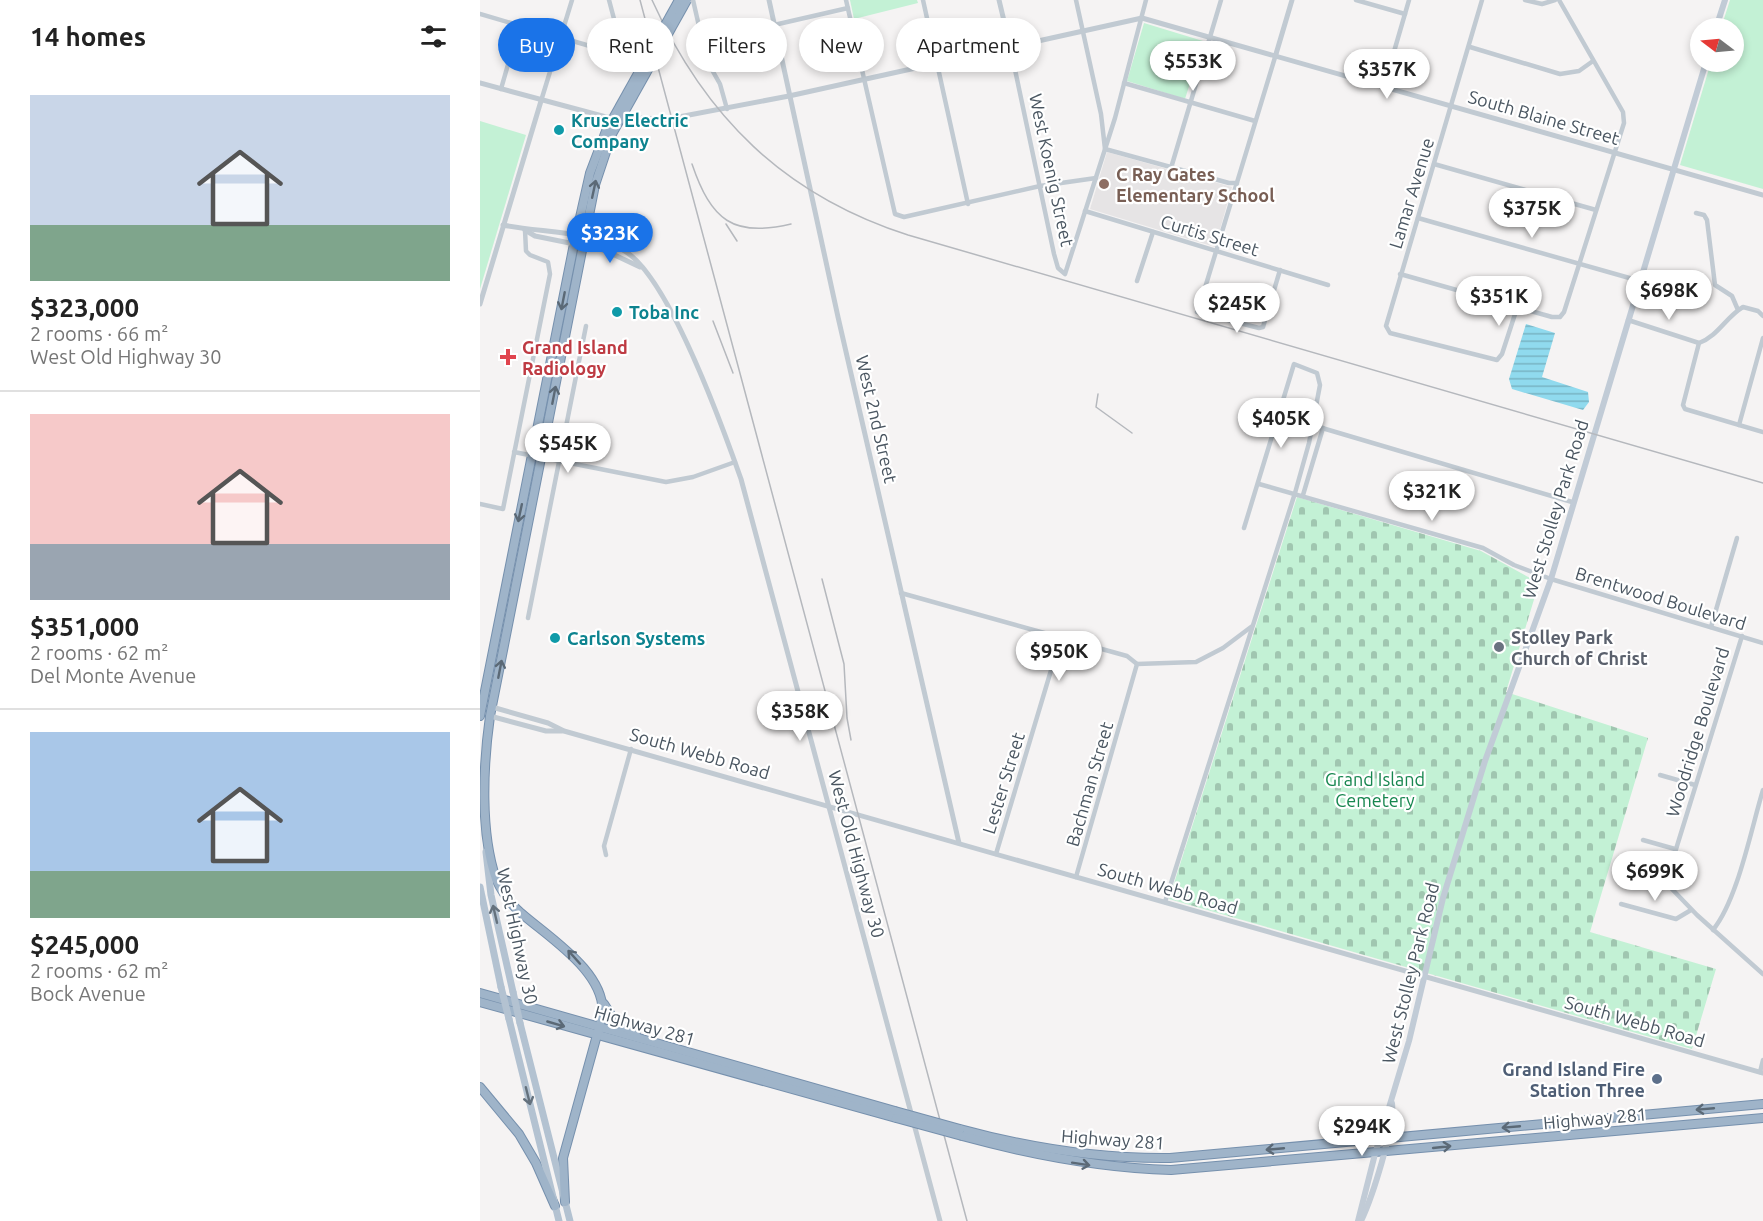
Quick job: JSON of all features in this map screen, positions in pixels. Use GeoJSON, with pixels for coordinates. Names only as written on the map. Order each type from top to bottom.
{"type":"FeatureCollection","features":[{"type":"Feature","properties":{"kind":"highway","name":"West Highway 30"},"geometry":{"type":"LineString","coordinates":[[481,710],[590,173],[609,132],[679,0]]}},
{"type":"Feature","properties":{"kind":"highway","name":"West Highway 30"},"geometry":{"type":"LineString","coordinates":[[486,852],[484,804],[491,711],[598,172],[609,132],[687,0]]}},
{"type":"Feature","properties":{"kind":"highway"},"geometry":{"type":"LineString","coordinates":[[486,852],[497,880],[510,902],[562,944],[579,962],[608,1013],[622,1026],[656,1044]]}},
{"type":"Feature","properties":{"kind":"highway","name":"Highway 281"},"geometry":{"type":"LineString","coordinates":[[480,993],[598,1032],[656,1044],[896,1115]]}},
{"type":"Feature","properties":{"kind":"highway"},"geometry":{"type":"LineString","coordinates":[[565,1202],[563,1158],[598,1032],[602,1001]]}},
{"type":"Feature","properties":{"kind":"highway","name":"Highway 281"},"geometry":{"type":"LineString","coordinates":[[480,1002],[598,1032],[1060,1160],[1137,1169],[1200,1169],[1763,1118]]}},
{"type":"Feature","properties":{"kind":"highway"},"geometry":{"type":"LineString","coordinates":[[480,1088],[519,1134],[536,1163],[555,1206]]}},
{"type":"Feature","properties":{"kind":"highway","name":"Highway 281"},"geometry":{"type":"LineString","coordinates":[[961,1132],[1062,1152],[1138,1158],[1198,1157],[1763,1104]]}},
{"type":"Feature","properties":{"kind":"main road"},"geometry":{"type":"LineString","coordinates":[[1719,18],[1725,0]]}},
{"type":"Feature","properties":{"kind":"main road","name":"West Stolley Park Road"},"geometry":{"type":"LineString","coordinates":[[1360,1221],[1383,1139],[1393,1115],[1392,1103],[1443,898],[1485,761],[1551,579],[1572,502],[1703,72]]}},
{"type":"Feature","properties":{"kind":"main road","name":"South Webb Road"},"geometry":{"type":"LineString","coordinates":[[481,710],[491,711]]}},
{"type":"Feature","properties":{"kind":"main road","name":"West Highway 30"},"geometry":{"type":"LineString","coordinates":[[486,852],[491,895],[520,1023],[570,1221]]}},
{"type":"Feature","properties":{"kind":"main road","name":"West Highway 30"},"geometry":{"type":"LineString","coordinates":[[480,887],[501,987],[559,1221]]}},
{"type":"Feature","properties":{"kind":"street"},"geometry":{"type":"LineString","coordinates":[[566,18],[572,0]]}},
{"type":"Feature","properties":{"kind":"street"},"geometry":{"type":"LineString","coordinates":[[575,42],[607,51],[616,44],[618,34],[609,0]]}},
{"type":"Feature","properties":{"kind":"street"},"geometry":{"type":"LineString","coordinates":[[693,0],[707,61],[720,84],[727,109]]}},
{"type":"Feature","properties":{"kind":"street","name":"West 2nd Street"},"geometry":{"type":"LineString","coordinates":[[769,0],[773,18]]}},
{"type":"Feature","properties":{"kind":"street"},"geometry":{"type":"LineString","coordinates":[[846,0],[895,214],[904,217],[1040,186],[1096,178]]}},
{"type":"Feature","properties":{"kind":"street"},"geometry":{"type":"LineString","coordinates":[[923,0],[927,18]]}},
{"type":"Feature","properties":{"kind":"street","name":"West Koenig Street"},"geometry":{"type":"LineString","coordinates":[[999,0],[1003,18]]}},
{"type":"Feature","properties":{"kind":"street"},"geometry":{"type":"LineString","coordinates":[[1076,0],[1101,114],[1105,149]]}},
{"type":"Feature","properties":{"kind":"street"},"geometry":{"type":"LineString","coordinates":[[1085,211],[1115,118],[1146,0]]}},
{"type":"Feature","properties":{"kind":"street"},"geometry":{"type":"LineString","coordinates":[[1171,168],[1221,0]]}},
{"type":"Feature","properties":{"kind":"street"},"geometry":{"type":"LineString","coordinates":[[1201,301],[1292,0]]}},
{"type":"Feature","properties":{"kind":"street"},"geometry":{"type":"LineString","coordinates":[[1356,0],[1405,14]]}},
{"type":"Feature","properties":{"kind":"street"},"geometry":{"type":"LineString","coordinates":[[1384,86],[1409,0]]}},
{"type":"Feature","properties":{"kind":"street","name":"Lamar Avenue"},"geometry":{"type":"LineString","coordinates":[[1482,0],[1387,324],[1390,333],[1497,360],[1502,354],[1517,308]]}},
{"type":"Feature","properties":{"kind":"street"},"geometry":{"type":"LineString","coordinates":[[1400,274],[1547,316],[1560,317],[1564,312],[1624,123],[1623,112],[1557,0],[1542,4],[1525,0]]}},
{"type":"Feature","properties":{"kind":"street"},"geometry":{"type":"LineString","coordinates":[[787,22],[848,8]]}},
{"type":"Feature","properties":{"kind":"street"},"geometry":{"type":"LineString","coordinates":[[480,14],[498,20]]}},
{"type":"Feature","properties":{"kind":"street","name":"South Blaine Street"},"geometry":{"type":"LineString","coordinates":[[1041,40],[1142,18],[1276,54],[1763,195]]}},
{"type":"Feature","properties":{"kind":"street"},"geometry":{"type":"LineString","coordinates":[[1470,47],[1560,74],[1579,71],[1593,61]]}},
{"type":"Feature","properties":{"kind":"street"},"geometry":{"type":"LineString","coordinates":[[501,88],[506,72]]}},
{"type":"Feature","properties":{"kind":"street"},"geometry":{"type":"LineString","coordinates":[[480,304],[550,72]]}},
{"type":"Feature","properties":{"kind":"street","name":"West 2nd Street"},"geometry":{"type":"LineString","coordinates":[[784,72],[958,843]]}},
{"type":"Feature","properties":{"kind":"street","name":"South Blaine Street"},"geometry":{"type":"LineString","coordinates":[[480,82],[615,118],[672,119],[896,72]]}},
{"type":"Feature","properties":{"kind":"street"},"geometry":{"type":"LineString","coordinates":[[939,72],[968,204]]}},
{"type":"Feature","properties":{"kind":"street","name":"West Koenig Street"},"geometry":{"type":"LineString","coordinates":[[1016,72],[1056,261],[1058,268],[1065,274],[1085,211]]}},
{"type":"Feature","properties":{"kind":"street"},"geometry":{"type":"LineString","coordinates":[[1124,83],[1255,122]]}},
{"type":"Feature","properties":{"kind":"street"},"geometry":{"type":"LineString","coordinates":[[1101,114],[1115,118]]}},
{"type":"Feature","properties":{"kind":"street"},"geometry":{"type":"LineString","coordinates":[[1105,149],[1171,168],[1237,183]]}},
{"type":"Feature","properties":{"kind":"street"},"geometry":{"type":"LineString","coordinates":[[1434,164],[1596,210]]}},
{"type":"Feature","properties":{"kind":"street","name":"Curtis Street"},"geometry":{"type":"LineString","coordinates":[[1085,211],[1328,285]]}},
{"type":"Feature","properties":{"kind":"street"},"geometry":{"type":"LineString","coordinates":[[1696,213],[1704,215],[1707,220],[1716,285],[1732,296],[1738,310]]}},
{"type":"Feature","properties":{"kind":"street"},"geometry":{"type":"LineString","coordinates":[[1418,218],[1640,281]]}},
{"type":"Feature","properties":{"kind":"street","name":"West Old Highway 30"},"geometry":{"type":"LineString","coordinates":[[503,225],[525,230],[535,236],[584,242],[609,251],[640,267],[656,284],[721,422],[735,462],[940,1221]]}},
{"type":"Feature","properties":{"kind":"street"},"geometry":{"type":"LineString","coordinates":[[480,504],[503,509],[550,269],[548,262],[526,251],[525,230]]}},
{"type":"Feature","properties":{"kind":"street"},"geometry":{"type":"LineString","coordinates":[[1137,281],[1153,232]]}},
{"type":"Feature","properties":{"kind":"street"},"geometry":{"type":"LineString","coordinates":[[1197,312],[1259,328],[1264,323],[1280,270]]}},
{"type":"Feature","properties":{"kind":"street"},"geometry":{"type":"LineString","coordinates":[[1628,320],[1699,344],[1711,339],[1729,316],[1743,307],[1751,308],[1763,316]]}},
{"type":"Feature","properties":{"kind":"street"},"geometry":{"type":"LineString","coordinates":[[528,618],[586,326]]}},
{"type":"Feature","properties":{"kind":"street"},"geometry":{"type":"LineString","coordinates":[[1739,425],[1763,338]]}},
{"type":"Feature","properties":{"kind":"street"},"geometry":{"type":"LineString","coordinates":[[1699,344],[1683,405],[1685,409],[1763,432]]}},
{"type":"Feature","properties":{"kind":"street"},"geometry":{"type":"LineString","coordinates":[[1164,902],[1295,493],[1312,425],[1320,384],[1317,373],[1294,364],[1244,528]]}},
{"type":"Feature","properties":{"kind":"street"},"geometry":{"type":"LineString","coordinates":[[1312,425],[1572,502]]}},
{"type":"Feature","properties":{"kind":"street"},"geometry":{"type":"LineString","coordinates":[[1303,495],[1323,428]]}},
{"type":"Feature","properties":{"kind":"street"},"geometry":{"type":"LineString","coordinates":[[514,452],[666,482],[693,477],[735,462]]}},
{"type":"Feature","properties":{"kind":"street","name":"Brentwood Boulevard"},"geometry":{"type":"LineString","coordinates":[[1259,484],[1483,548],[1514,565],[1551,579],[1763,643]]}},
{"type":"Feature","properties":{"kind":"street"},"geometry":{"type":"LineString","coordinates":[[1711,627],[1737,538]]}},
{"type":"Feature","properties":{"kind":"street"},"geometry":{"type":"LineString","coordinates":[[901,593],[1061,637],[1126,657],[1137,664],[1196,662],[1223,648],[1253,626]]}},
{"type":"Feature","properties":{"kind":"street","name":"Woodridge Boulevard"},"geometry":{"type":"LineString","coordinates":[[1742,636],[1668,875],[1671,888],[1691,910],[1763,974]]}},
{"type":"Feature","properties":{"kind":"street","name":"Lester Street"},"geometry":{"type":"LineString","coordinates":[[996,854],[1061,637]]}},
{"type":"Feature","properties":{"kind":"street","name":"Bachman Street"},"geometry":{"type":"LineString","coordinates":[[1076,877],[1137,664]]}},
{"type":"Feature","properties":{"kind":"street","name":"South Webb Road"},"geometry":{"type":"LineString","coordinates":[[491,711],[546,731],[564,731],[631,749],[1761,1073]]}},
{"type":"Feature","properties":{"kind":"street"},"geometry":{"type":"LineString","coordinates":[[606,855],[604,846],[631,749]]}},
{"type":"Feature","properties":{"kind":"street"},"geometry":{"type":"LineString","coordinates":[[1660,775],[1695,786]]}},
{"type":"Feature","properties":{"kind":"street"},"geometry":{"type":"LineString","coordinates":[[1713,930],[1722,920],[1730,900],[1763,790]]}},
{"type":"Feature","properties":{"kind":"street"},"geometry":{"type":"LineString","coordinates":[[1643,840],[1675,849]]}},
{"type":"Feature","properties":{"kind":"street"},"geometry":{"type":"LineString","coordinates":[[1621,904],[1676,919],[1691,910]]}},
{"type":"Feature","properties":{"kind":"street"},"geometry":{"type":"LineString","coordinates":[[1761,1073],[1763,1060]]}},
{"type":"Feature","properties":{"kind":"shaded area"},"geometry":{"type":"Polygon","coordinates":[[[1107,152],[1232,187],[1215,247],[1090,209],[1107,152]]]}},
{"type":"Feature","properties":{"kind":"green space"},"geometry":{"type":"Polygon","coordinates":[[[850,0],[917,0],[918,3],[858,18],[854,18],[850,0]]]}},
{"type":"Feature","properties":{"kind":"green space"},"geometry":{"type":"Polygon","coordinates":[[[1730,0],[1763,0],[1763,189],[1680,165],[1708,72],[1744,72],[1744,18],[1724,18],[1730,0]]]}},
{"type":"Feature","properties":{"kind":"green space"},"geometry":{"type":"Polygon","coordinates":[[[1144,23],[1203,41],[1185,99],[1127,81],[1144,23]]]}},
{"type":"Feature","properties":{"kind":"green space"},"geometry":{"type":"Polygon","coordinates":[[[480,121],[526,135],[480,289],[480,121]]]}},
{"type":"Feature","properties":{"kind":"green space","name":"Grand Island Cemetery"},"geometry":{"type":"Polygon","coordinates":[[[1297,497],[1481,551],[1539,583],[1506,692],[1648,738],[1590,932],[1716,969],[1692,1049],[1169,899],[1297,497]]]}},
{"type":"Feature","properties":{"kind":"water"},"geometry":{"type":"Polygon","coordinates":[[[1526,324],[1555,333],[1542,377],[1588,392],[1589,402],[1583,410],[1512,389],[1509,379],[1526,324]]]}},
{"type":"Feature","properties":{"kind":"railway"},"geometry":{"type":"LineString","coordinates":[[640,0],[967,1221]]}},
{"type":"Feature","properties":{"kind":"railway"},"geometry":{"type":"LineString","coordinates":[[652,0],[673,42],[697,80],[724,115],[753,146],[786,174],[823,198],[864,218],[908,235],[1763,483]]}},
{"type":"Feature","properties":{"kind":"railway"},"geometry":{"type":"LineString","coordinates":[[692,164],[707,199],[727,220],[739,226],[754,228],[771,228],[791,224]]}},
{"type":"Feature","properties":{"kind":"railway"},"geometry":{"type":"LineString","coordinates":[[726,224],[737,241]]}},
{"type":"Feature","properties":{"kind":"railway"},"geometry":{"type":"LineString","coordinates":[[713,321],[733,373]]}},
{"type":"Feature","properties":{"kind":"railway"},"geometry":{"type":"LineString","coordinates":[[1098,394],[1096,407],[1132,433]]}},
{"type":"Feature","properties":{"kind":"railway"},"geometry":{"type":"LineString","coordinates":[[822,579],[844,664],[847,718],[851,740]]}},
{"type":"Feature","properties":{"kind":"place","name":"Kruse Electric Company"},"geometry":{"type":"Point","coordinates":[559,130]}},
{"type":"Feature","properties":{"kind":"place","name":"C Ray Gates Elementary School"},"geometry":{"type":"Point","coordinates":[1104,184]}},
{"type":"Feature","properties":{"kind":"place","name":"Toba Inc"},"geometry":{"type":"Point","coordinates":[617,312]}},
{"type":"Feature","properties":{"kind":"place","name":"Grand Island Radiology"},"geometry":{"type":"Point","coordinates":[508,357]}},
{"type":"Feature","properties":{"kind":"place","name":"Carlson Systems"},"geometry":{"type":"Point","coordinates":[555,638]}},
{"type":"Feature","properties":{"kind":"place","name":"Stolley Park Church of Christ"},"geometry":{"type":"Point","coordinates":[1499,647]}},
{"type":"Feature","properties":{"kind":"place","name":"Grand Island Fire Station Three"},"geometry":{"type":"Point","coordinates":[1657,1079]}}]}
